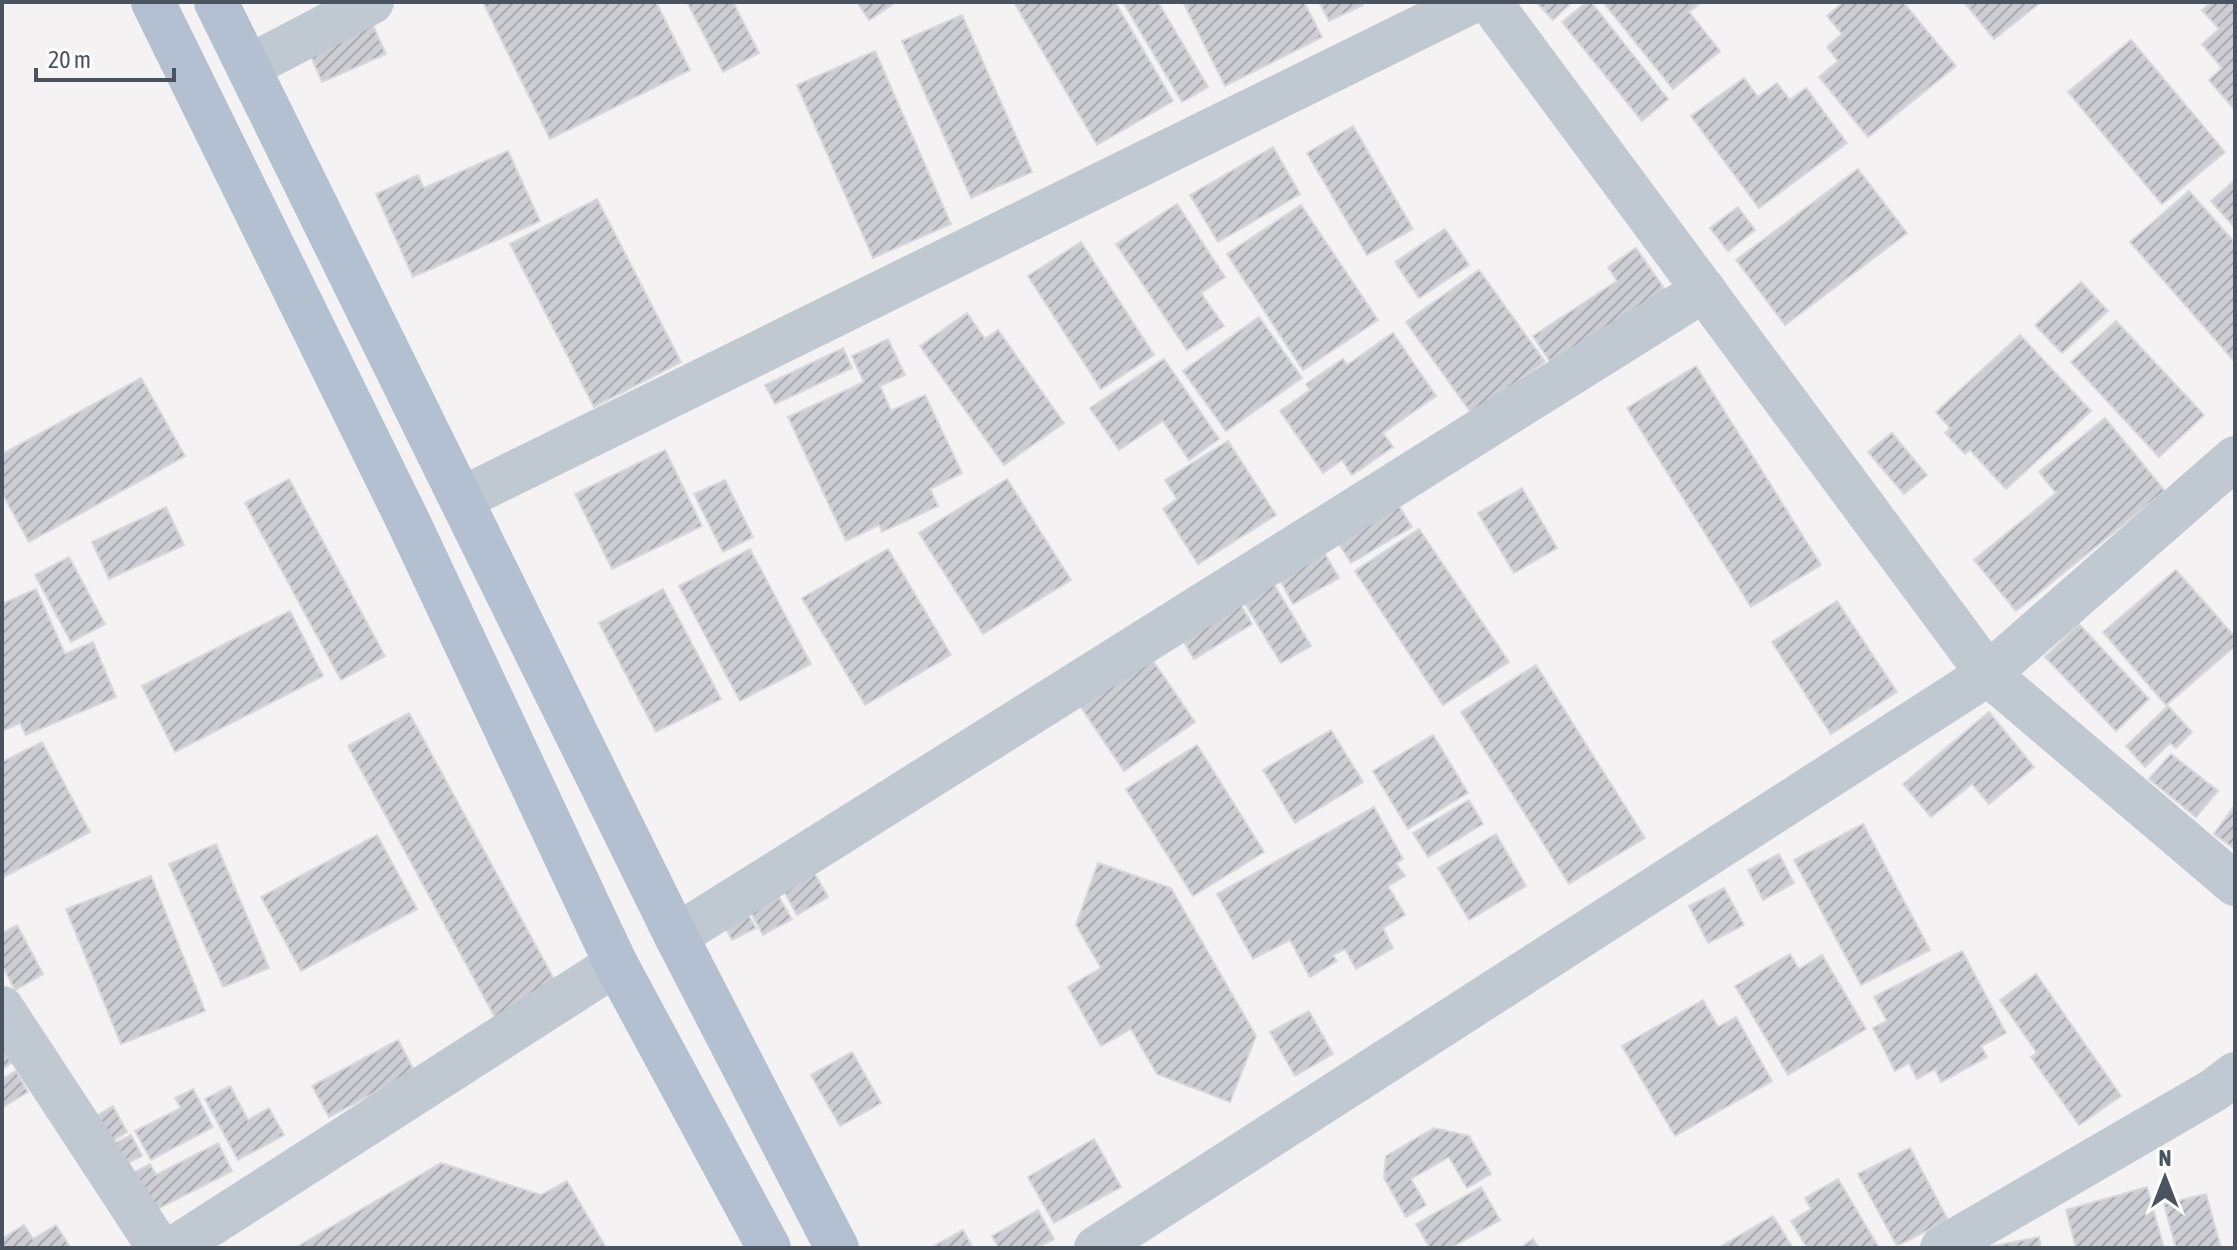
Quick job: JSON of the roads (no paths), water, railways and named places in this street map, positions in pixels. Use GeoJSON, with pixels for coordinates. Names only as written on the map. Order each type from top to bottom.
{"type":"FeatureCollection","features":[{"type":"Feature","properties":{"kind":"main road"},"geometry":{"type":"LineString","coordinates":[[153,2],[408,521],[616,964],[769,1248]]}},
{"type":"Feature","properties":{"kind":"main road"},"geometry":{"type":"LineString","coordinates":[[216,2],[676,936],[837,1248]]}},
{"type":"Feature","properties":{"kind":"street"},"geometry":{"type":"LineString","coordinates":[[248,67],[372,2]]}},
{"type":"Feature","properties":{"kind":"street"},"geometry":{"type":"LineString","coordinates":[[461,499],[1471,2]]}},
{"type":"Feature","properties":{"kind":"street"},"geometry":{"type":"LineString","coordinates":[[1490,2],[1988,674],[2235,884]]}},
{"type":"Feature","properties":{"kind":"street"},"geometry":{"type":"LineString","coordinates":[[676,936],[1704,290]]}},
{"type":"Feature","properties":{"kind":"street"},"geometry":{"type":"LineString","coordinates":[[1096,1248],[1988,674],[2235,458]]}},
{"type":"Feature","properties":{"kind":"street"},"geometry":{"type":"LineString","coordinates":[[174,1248],[616,964]]}},
{"type":"Feature","properties":{"kind":"street"},"geometry":{"type":"LineString","coordinates":[[2,1008],[159,1248]]}},
{"type":"Feature","properties":{"kind":"street"},"geometry":{"type":"LineString","coordinates":[[1942,1248],[2214,1090],[2235,1074]]}}]}
